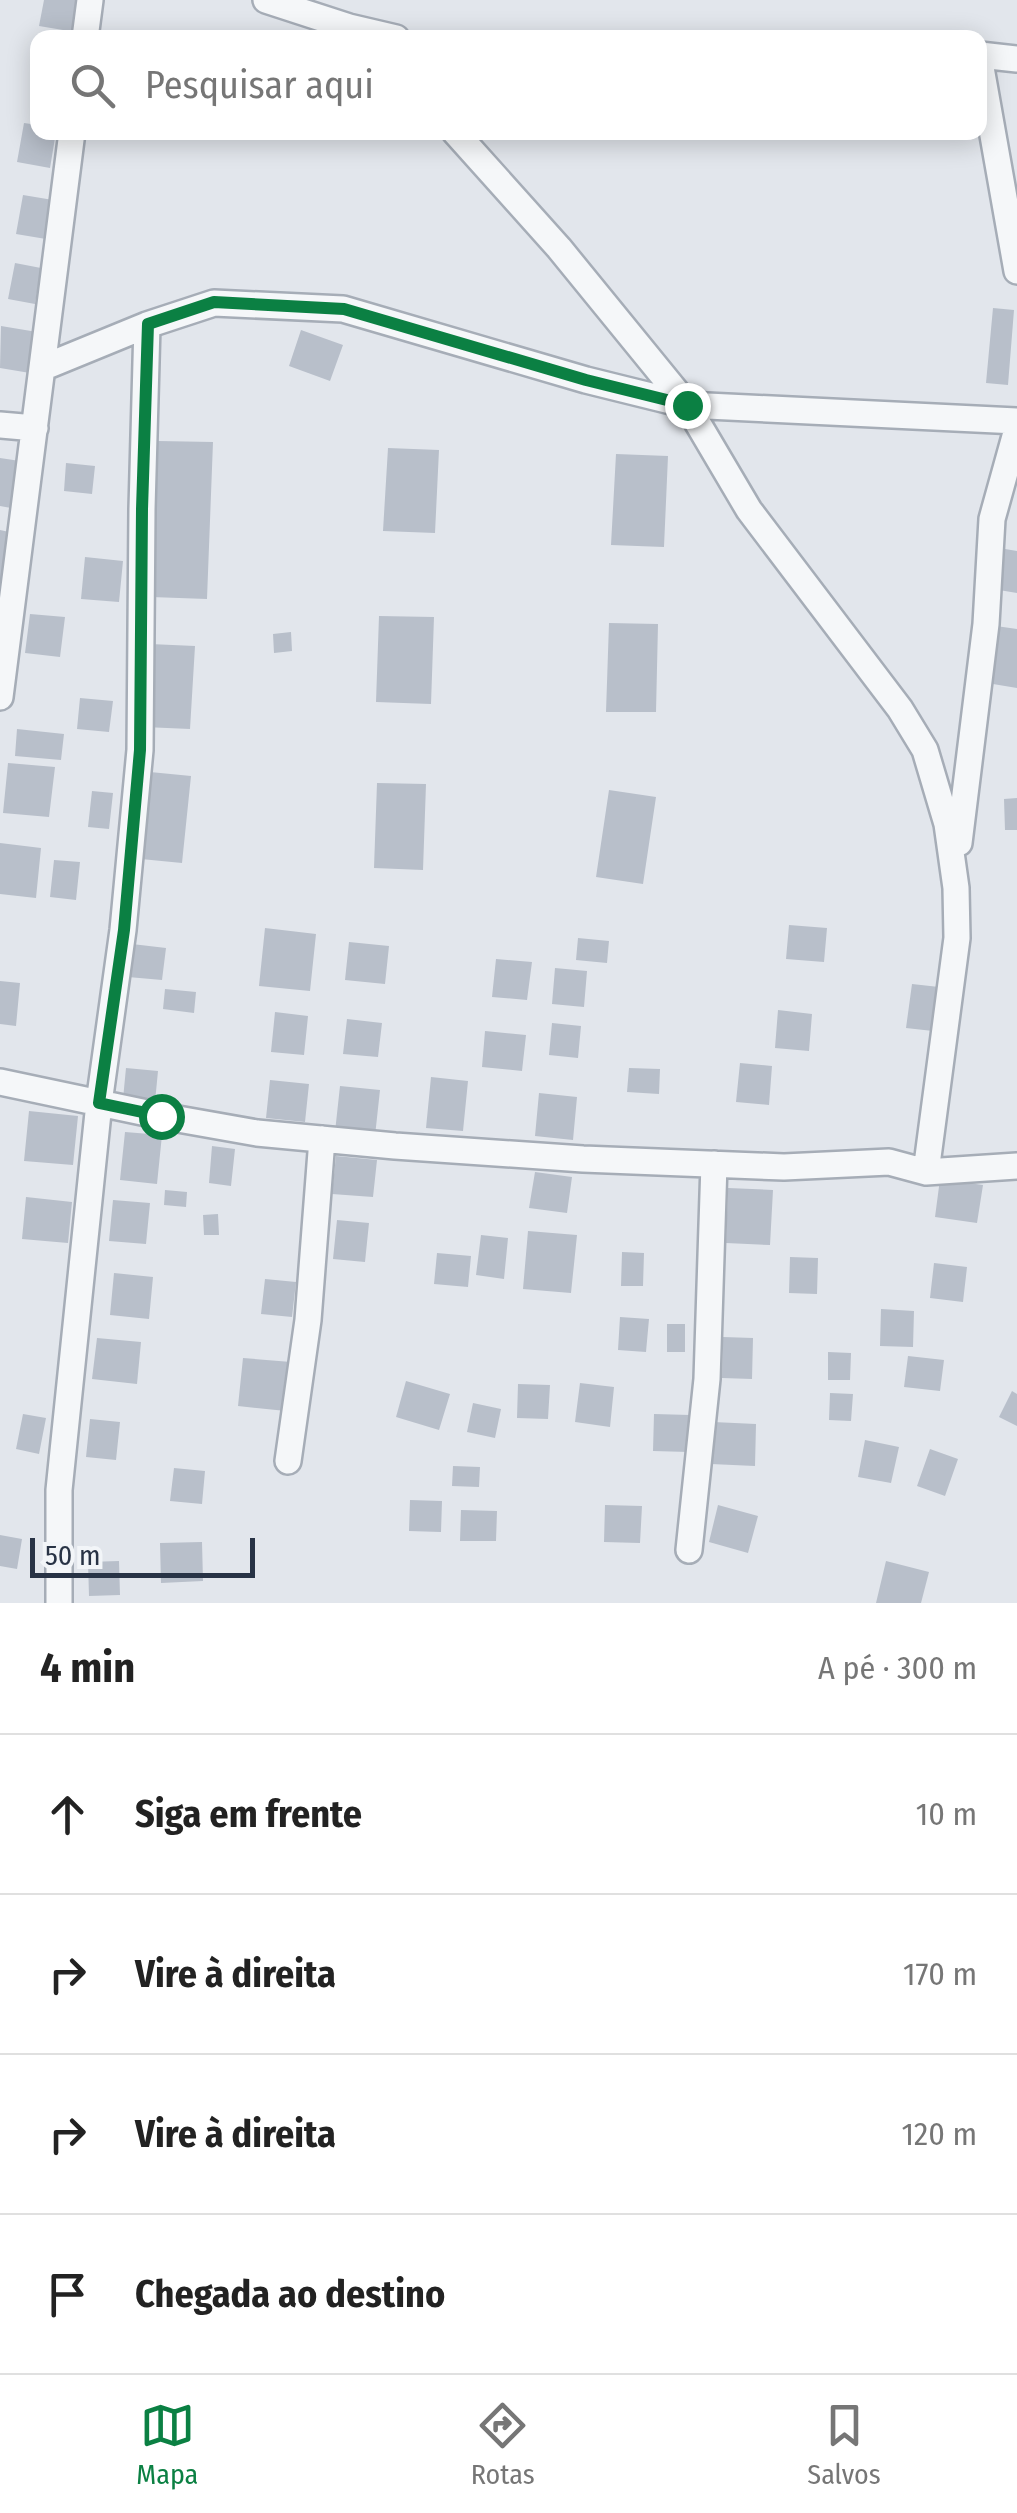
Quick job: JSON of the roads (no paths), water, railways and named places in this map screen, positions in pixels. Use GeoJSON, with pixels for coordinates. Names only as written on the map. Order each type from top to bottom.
{"type":"FeatureCollection","features":[{"type":"Feature","properties":{"kind":"street"},"geometry":{"type":"LineString","coordinates":[[86,30],[90,0]]}},
{"type":"Feature","properties":{"kind":"street"},"geometry":{"type":"LineString","coordinates":[[266,0],[348,30]]}},
{"type":"Feature","properties":{"kind":"street"},"geometry":{"type":"LineString","coordinates":[[987,55],[1017,59]]}},
{"type":"Feature","properties":{"kind":"street"},"geometry":{"type":"LineString","coordinates":[[987,102],[1017,272]]}},
{"type":"Feature","properties":{"kind":"street"},"geometry":{"type":"LineString","coordinates":[[0,697],[71,140]]}},
{"type":"Feature","properties":{"kind":"street"},"geometry":{"type":"LineString","coordinates":[[463,140],[559,248],[687,405],[749,510],[900,709],[925,750],[947,824],[956,888]]}},
{"type":"Feature","properties":{"kind":"street"},"geometry":{"type":"LineString","coordinates":[[42,368],[148,324],[214,302],[344,309],[586,380],[687,405],[1017,421]]}},
{"type":"Feature","properties":{"kind":"street"},"geometry":{"type":"LineString","coordinates":[[60,1603],[59,1490],[99,1103],[124,930],[140,750],[148,324]]}},
{"type":"Feature","properties":{"kind":"street"},"geometry":{"type":"LineString","coordinates":[[0,426],[34,428]]}},
{"type":"Feature","properties":{"kind":"street"},"geometry":{"type":"LineString","coordinates":[[926,1172],[957,938],[956,888],[963,800],[986,624],[992,520],[1017,429]]}},
{"type":"Feature","properties":{"kind":"street"},"geometry":{"type":"LineString","coordinates":[[0,1082],[256,1132],[322,1139],[583,1159],[784,1167],[889,1162],[926,1172],[1017,1166]]}},
{"type":"Feature","properties":{"kind":"street"},"geometry":{"type":"LineString","coordinates":[[288,1461],[308,1320],[322,1139]]}},
{"type":"Feature","properties":{"kind":"street"},"geometry":{"type":"LineString","coordinates":[[689,1550],[708,1378],[714,1164]]}}]}
